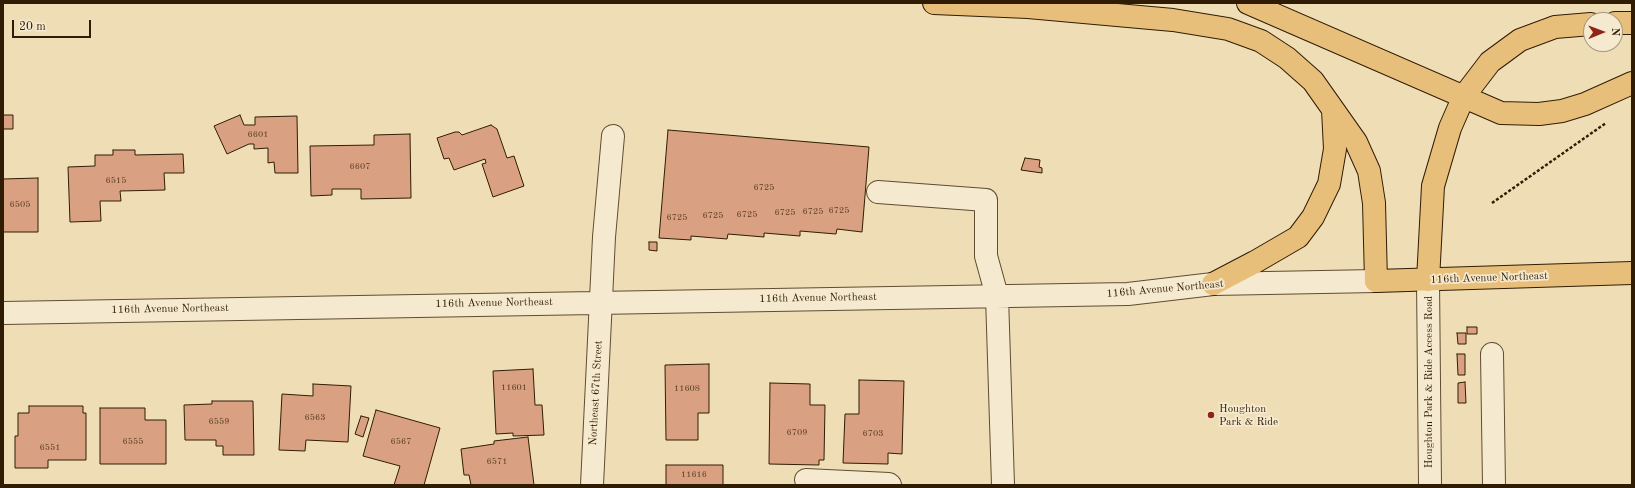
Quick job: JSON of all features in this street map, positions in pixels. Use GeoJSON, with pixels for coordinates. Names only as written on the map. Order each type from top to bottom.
{"type":"FeatureCollection","features":[{"type":"Feature","properties":{"kind":"main road"},"geometry":{"type":"LineString","coordinates":[[934,3],[1051,9],[1173,20],[1228,29],[1261,41],[1287,58],[1313,81],[1356,142],[1368,171],[1374,202],[1376,281]]}},
{"type":"Feature","properties":{"kind":"main road"},"geometry":{"type":"LineString","coordinates":[[1248,3],[1501,112],[1539,114],[1562,111],[1585,104],[1632,82]]}},
{"type":"Feature","properties":{"kind":"main road"},"geometry":{"type":"LineString","coordinates":[[1428,280],[1433,186],[1450,128],[1464,96],[1490,62],[1520,40],[1555,27],[1583,25]]}},
{"type":"Feature","properties":{"kind":"main road"},"geometry":{"type":"LineString","coordinates":[[1213,284],[1298,237],[1313,217],[1329,184],[1335,149],[1333,110]]}},
{"type":"Feature","properties":{"kind":"main road","name":"116th Avenue Northeast"},"geometry":{"type":"LineString","coordinates":[[1376,281],[1632,273]]}},
{"type":"Feature","properties":{"kind":"street","name":"Northeast 67th Street"},"geometry":{"type":"LineString","coordinates":[[592,485],[604,237],[613,136]]}},
{"type":"Feature","properties":{"kind":"street"},"geometry":{"type":"LineString","coordinates":[[878,192],[986,200],[986,256],[997,296],[1003,485]]}},
{"type":"Feature","properties":{"kind":"street","name":"Houghton Park & Ride Access Road"},"geometry":{"type":"LineString","coordinates":[[1428,280],[1430,485]]}},
{"type":"Feature","properties":{"kind":"street","name":"116th Avenue Northeast"},"geometry":{"type":"LineString","coordinates":[[3,313],[601,301],[1128,294],[1213,284],[1376,281]]}},
{"type":"Feature","properties":{"kind":"street"},"geometry":{"type":"LineString","coordinates":[[1492,354],[1494,485]]}},
{"type":"Feature","properties":{"kind":"street"},"geometry":{"type":"LineString","coordinates":[[806,480],[890,485]]}},
{"type":"Feature","properties":{"kind":"path"},"geometry":{"type":"LineString","coordinates":[[1492,203],[1609,121]]}},
{"type":"Feature","properties":{"kind":"building"},"geometry":{"type":"Polygon","coordinates":[[[3,115],[13,115],[13,129],[3,129],[3,115]]]}},
{"type":"Feature","properties":{"kind":"building"},"geometry":{"type":"Polygon","coordinates":[[[240,115],[244,125],[255,125],[255,117],[297,116],[298,173],[275,173],[274,162],[268,163],[268,148],[254,149],[254,144],[249,144],[227,154],[214,126],[240,115]]]}},
{"type":"Feature","properties":{"kind":"building"},"geometry":{"type":"Polygon","coordinates":[[[491,125],[497,129],[507,158],[514,156],[524,186],[493,197],[482,164],[486,163],[485,159],[454,170],[449,158],[444,159],[437,138],[455,132],[459,132],[462,135],[491,125]]]}},
{"type":"Feature","properties":{"kind":"building"},"geometry":{"type":"Polygon","coordinates":[[[668,130],[869,147],[862,232],[837,229],[836,234],[800,231],[800,236],[764,233],[764,237],[728,234],[727,239],[691,236],[691,240],[659,238],[668,130]]]}},
{"type":"Feature","properties":{"kind":"building"},"geometry":{"type":"Polygon","coordinates":[[[410,134],[411,198],[361,199],[361,189],[332,189],[332,195],[311,196],[310,146],[374,145],[374,135],[410,134]]]}},
{"type":"Feature","properties":{"kind":"building"},"geometry":{"type":"Polygon","coordinates":[[[113,150],[135,150],[135,155],[183,154],[184,173],[164,173],[165,190],[120,191],[121,201],[100,201],[101,221],[70,222],[68,167],[95,166],[95,155],[113,155],[113,150]]]}},
{"type":"Feature","properties":{"kind":"building"},"geometry":{"type":"Polygon","coordinates":[[[1025,158],[1040,160],[1039,167],[1042,168],[1042,173],[1021,170],[1025,158]]]}},
{"type":"Feature","properties":{"kind":"building"},"geometry":{"type":"Polygon","coordinates":[[[38,178],[38,232],[3,232],[3,179],[38,178]]]}},
{"type":"Feature","properties":{"kind":"building"},"geometry":{"type":"Polygon","coordinates":[[[649,242],[657,242],[657,251],[649,250],[649,242]]]}},
{"type":"Feature","properties":{"kind":"building"},"geometry":{"type":"Polygon","coordinates":[[[1467,327],[1477,327],[1477,334],[1467,334],[1467,327]]]}},
{"type":"Feature","properties":{"kind":"building"},"geometry":{"type":"Polygon","coordinates":[[[1457,333],[1466,333],[1466,344],[1458,344],[1457,333]]]}},
{"type":"Feature","properties":{"kind":"building"},"geometry":{"type":"Polygon","coordinates":[[[1457,354],[1465,354],[1465,375],[1458,375],[1457,354]]]}},
{"type":"Feature","properties":{"kind":"building"},"geometry":{"type":"Polygon","coordinates":[[[709,364],[709,413],[698,413],[698,440],[666,440],[665,365],[709,364]]]}},
{"type":"Feature","properties":{"kind":"building"},"geometry":{"type":"Polygon","coordinates":[[[533,369],[535,405],[542,405],[544,435],[513,436],[513,433],[496,434],[493,371],[533,369]]]}},
{"type":"Feature","properties":{"kind":"building"},"geometry":{"type":"Polygon","coordinates":[[[859,380],[904,381],[902,454],[888,453],[888,464],[843,463],[845,414],[859,414],[859,380]]]}},
{"type":"Feature","properties":{"kind":"building"},"geometry":{"type":"Polygon","coordinates":[[[1465,382],[1466,403],[1458,403],[1458,383],[1465,382]]]}},
{"type":"Feature","properties":{"kind":"building"},"geometry":{"type":"Polygon","coordinates":[[[770,383],[810,384],[810,405],[825,405],[824,460],[819,460],[819,465],[769,464],[770,383]]]}},
{"type":"Feature","properties":{"kind":"building"},"geometry":{"type":"Polygon","coordinates":[[[313,384],[351,386],[348,442],[306,440],[305,451],[279,450],[282,394],[313,396],[313,384]]]}},
{"type":"Feature","properties":{"kind":"building"},"geometry":{"type":"Polygon","coordinates":[[[212,401],[253,401],[254,455],[223,455],[223,446],[216,446],[216,440],[185,440],[184,405],[212,404],[212,401]]]}},
{"type":"Feature","properties":{"kind":"building"},"geometry":{"type":"Polygon","coordinates":[[[29,406],[83,406],[83,413],[86,413],[86,460],[48,460],[48,468],[15,468],[15,436],[18,436],[18,413],[29,413],[29,406]]]}},
{"type":"Feature","properties":{"kind":"building"},"geometry":{"type":"Polygon","coordinates":[[[100,408],[145,408],[145,420],[166,420],[166,464],[100,464],[100,408]]]}},
{"type":"Feature","properties":{"kind":"building"},"geometry":{"type":"Polygon","coordinates":[[[376,410],[440,428],[424,485],[394,485],[400,466],[363,456],[376,410]]]}},
{"type":"Feature","properties":{"kind":"building"},"geometry":{"type":"Polygon","coordinates":[[[361,416],[369,418],[363,437],[355,434],[361,416]]]}},
{"type":"Feature","properties":{"kind":"building"},"geometry":{"type":"Polygon","coordinates":[[[528,437],[534,485],[471,485],[469,475],[464,475],[461,449],[494,444],[494,441],[528,437]]]}},
{"type":"Feature","properties":{"kind":"building"},"geometry":{"type":"Polygon","coordinates":[[[666,465],[723,465],[723,485],[666,485],[666,465]]]}},
{"type":"Feature","properties":{"kind":"place","name":"Houghton Park & Ride"},"geometry":{"type":"Point","coordinates":[1211,415]}}]}
